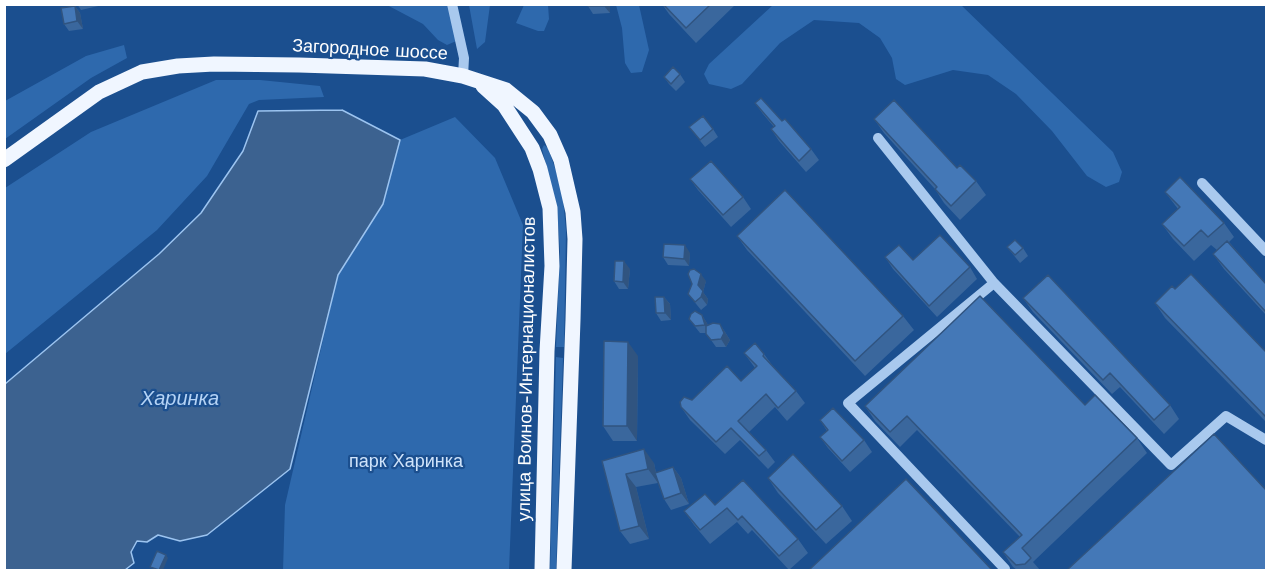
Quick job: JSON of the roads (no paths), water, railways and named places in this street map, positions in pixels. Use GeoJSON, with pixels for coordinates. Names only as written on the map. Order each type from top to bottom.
{"type":"FeatureCollection","features":[{"type":"Feature","properties":{"kind":"main road","name":"Загородное шоссе"},"geometry":{"type":"LineString","coordinates":[[4,160],[99,92],[142,72],[160,69],[214,64],[425,69],[463,76],[506,90],[532,112],[550,135],[563,169],[573,212],[575,239],[573,320],[564,570]]}},
{"type":"Feature","properties":{"kind":"main road","name":"улица Воинов-Интернационалистов"},"geometry":{"type":"LineString","coordinates":[[478,82],[504,105],[532,148],[540,169],[549,208],[552,235],[551,308],[547,351],[542,570]]}},
{"type":"Feature","properties":{"kind":"street"},"geometry":{"type":"LineString","coordinates":[[452,4],[464,58],[463,76]]}},
{"type":"Feature","properties":{"kind":"street"},"geometry":{"type":"LineString","coordinates":[[532,148],[550,135]]}},
{"type":"Feature","properties":{"kind":"street"},"geometry":{"type":"LineString","coordinates":[[878,138],[993,283],[1171,465],[1226,416],[1266,440]]}},
{"type":"Feature","properties":{"kind":"street"},"geometry":{"type":"LineString","coordinates":[[1202,183],[1266,250]]}},
{"type":"Feature","properties":{"kind":"street"},"geometry":{"type":"LineString","coordinates":[[993,283],[848,403],[1005,569]]}},
{"type":"Feature","properties":{"kind":"water","name":"Харинка"},"geometry":{"type":"Polygon","coordinates":[[[342,110],[400,140],[383,204],[338,275],[290,469],[207,535],[180,541],[158,535],[147,542],[137,541],[131,552],[134,563],[125,570],[5,570],[5,384],[159,254],[201,213],[243,151],[258,111],[342,110]]]}},
{"type":"Feature","properties":{"kind":"park label","name":"парк Харинка"},"geometry":{"type":"Point","coordinates":[406,462]}}]}
